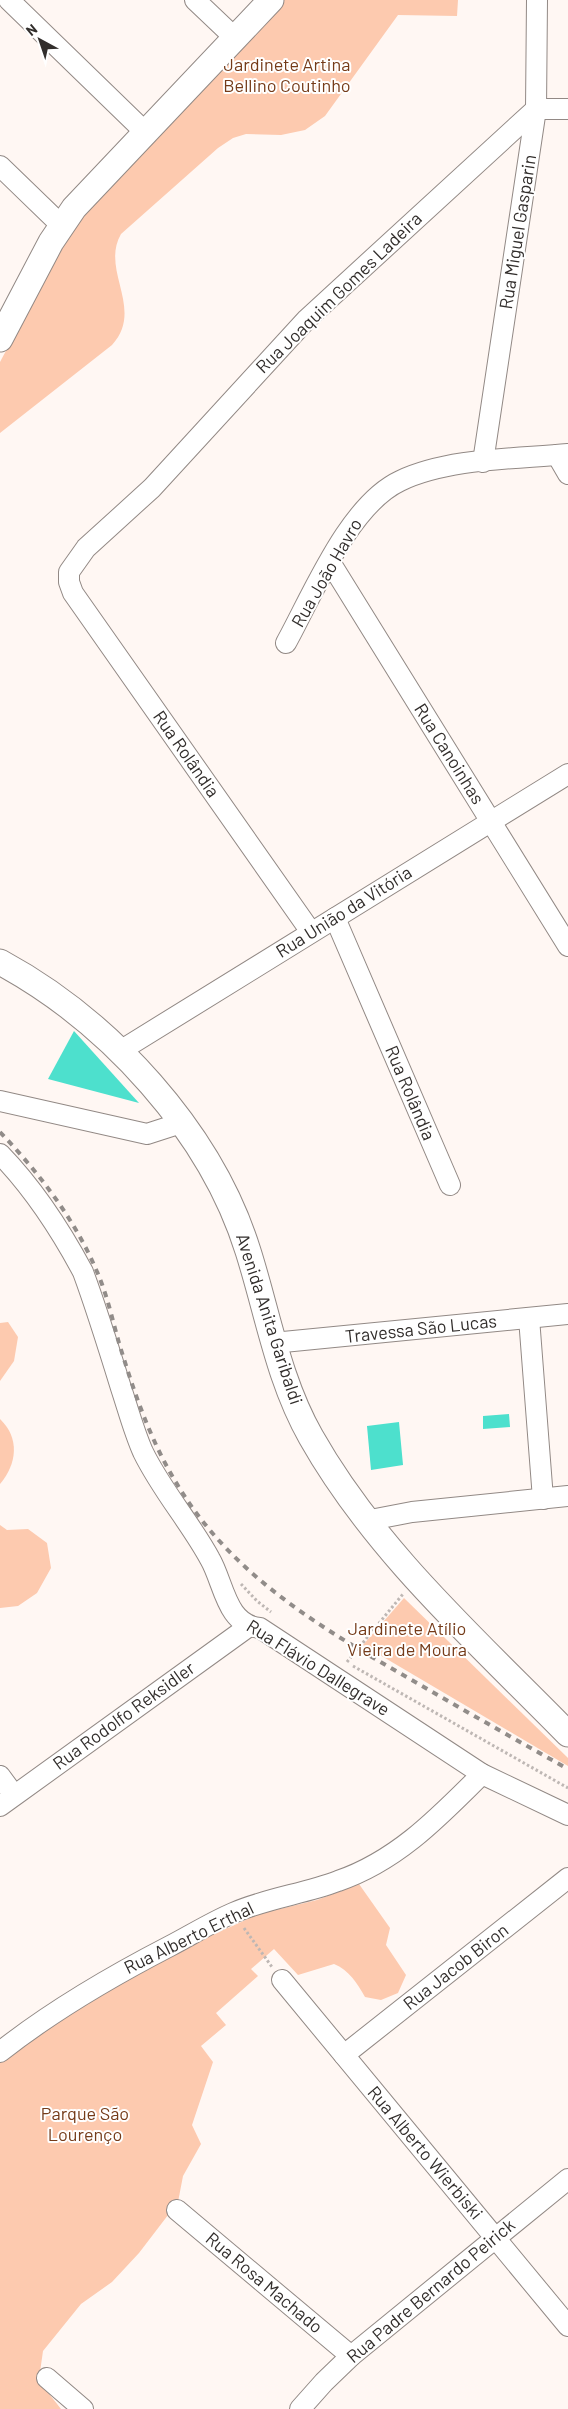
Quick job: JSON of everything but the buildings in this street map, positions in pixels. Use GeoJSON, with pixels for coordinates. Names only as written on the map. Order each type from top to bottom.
{"type":"FeatureCollection","features":[{"type":"Feature","properties":{"kind":"main road"},"geometry":{"type":"LineString","coordinates":[[0,339],[61,225],[88,191],[272,0]]}},
{"type":"Feature","properties":{"kind":"main road","name":"Avenida Anita Garibaldi"},"geometry":{"type":"LineString","coordinates":[[0,962],[73,1009],[120,1051],[143,1075],[181,1123],[215,1177],[240,1229],[274,1343],[295,1404],[310,1435],[365,1521],[418,1580],[568,1734]]}},
{"type":"Feature","properties":{"kind":"street"},"geometry":{"type":"LineString","coordinates":[[9,0],[145,132]]}},
{"type":"Feature","properties":{"kind":"street"},"geometry":{"type":"LineString","coordinates":[[196,0],[235,38]]}},
{"type":"Feature","properties":{"kind":"street","name":"Rua Miguel Gasparin"},"geometry":{"type":"LineString","coordinates":[[483,462],[536,109],[537,0]]}},
{"type":"Feature","properties":{"kind":"street"},"geometry":{"type":"LineString","coordinates":[[536,109],[568,109]]}},
{"type":"Feature","properties":{"kind":"street","name":"Rua Joaquim Gomes Ladeira"},"geometry":{"type":"LineString","coordinates":[[69,572],[86,548],[152,488],[285,340],[536,109]]}},
{"type":"Feature","properties":{"kind":"street"},"geometry":{"type":"LineString","coordinates":[[0,166],[61,225]]}},
{"type":"Feature","properties":{"kind":"street"},"geometry":{"type":"LineString","coordinates":[[562,455],[568,474]]}},
{"type":"Feature","properties":{"kind":"street","name":"Rua João Havro"},"geometry":{"type":"LineString","coordinates":[[286,643],[351,525],[382,492],[400,481],[421,473],[483,462],[562,455]]}},
{"type":"Feature","properties":{"kind":"street","name":"Rua Canoinhas"},"geometry":{"type":"LineString","coordinates":[[330,562],[568,946]]}},
{"type":"Feature","properties":{"kind":"street","name":"Rua Rolândia"},"geometry":{"type":"LineString","coordinates":[[69,572],[69,582],[73,593],[311,932]]}},
{"type":"Feature","properties":{"kind":"street","name":"Rua União da Vitória"},"geometry":{"type":"LineString","coordinates":[[120,1051],[568,774]]}},
{"type":"Feature","properties":{"kind":"street","name":"Rua Rolândia"},"geometry":{"type":"LineString","coordinates":[[335,918],[450,1185]]}},
{"type":"Feature","properties":{"kind":"street"},"geometry":{"type":"LineString","coordinates":[[0,1101],[147,1134],[181,1123]]}},
{"type":"Feature","properties":{"kind":"street","name":"Rua Flávio Dallegrave"},"geometry":{"type":"LineString","coordinates":[[0,1154],[35,1195],[68,1245],[83,1272],[142,1451],[170,1500],[212,1561],[231,1609],[248,1627],[260,1628],[482,1774],[568,1815]]}},
{"type":"Feature","properties":{"kind":"street","name":"Travessa São Lucas"},"geometry":{"type":"LineString","coordinates":[[274,1343],[568,1314]]}},
{"type":"Feature","properties":{"kind":"street"},"geometry":{"type":"LineString","coordinates":[[529,1318],[543,1499]]}},
{"type":"Feature","properties":{"kind":"street"},"geometry":{"type":"LineString","coordinates":[[365,1521],[412,1512],[568,1496]]}},
{"type":"Feature","properties":{"kind":"street","name":"Rua Rodolfo Reksidler"},"geometry":{"type":"LineString","coordinates":[[7,1800],[248,1627]]}},
{"type":"Feature","properties":{"kind":"street","name":"Rua Alberto Erthal"},"geometry":{"type":"LineString","coordinates":[[0,2052],[91,1989],[233,1913],[272,1899],[332,1884],[366,1870],[393,1855],[443,1814],[482,1774]]}},
{"type":"Feature","properties":{"kind":"street"},"geometry":{"type":"LineString","coordinates":[[0,1776],[7,1800]]}},
{"type":"Feature","properties":{"kind":"street","name":"Rua Jacob Biron"},"geometry":{"type":"LineString","coordinates":[[344,2055],[568,1878]]}},
{"type":"Feature","properties":{"kind":"street","name":"Rua Alberto Wierbiski"},"geometry":{"type":"LineString","coordinates":[[282,1980],[568,2326]]}},
{"type":"Feature","properties":{"kind":"street","name":"Rua Padre Bernardo Peirick"},"geometry":{"type":"LineString","coordinates":[[300,2409],[351,2356],[568,2179]]}},
{"type":"Feature","properties":{"kind":"street","name":"Rua Rosa Machado"},"geometry":{"type":"LineString","coordinates":[[177,2210],[351,2356]]}},
{"type":"Feature","properties":{"kind":"street"},"geometry":{"type":"LineString","coordinates":[[47,2378],[83,2409]]}},
{"type":"Feature","properties":{"kind":"path"},"geometry":{"type":"LineString","coordinates":[[347,1662],[405,1591],[418,1580]]}},
{"type":"Feature","properties":{"kind":"path"},"geometry":{"type":"LineString","coordinates":[[256,1601],[275,1615]]}},
{"type":"Feature","properties":{"kind":"path"},"geometry":{"type":"LineString","coordinates":[[338,1656],[568,1788]]}},
{"type":"Feature","properties":{"kind":"path"},"geometry":{"type":"LineString","coordinates":[[233,1913],[282,1980]]}},
{"type":"Feature","properties":{"kind":"green space","name":"Jardinete Artina Bellino Coutinho"},"geometry":{"type":"Polygon","coordinates":[[[283,0],[458,0],[457,16],[398,15],[325,116],[305,130],[281,135],[246,134],[233,138],[218,148],[121,234],[116,248],[115,261],[124,304],[124,318],[121,331],[112,345],[0,433],[0,362],[63,244],[104,188],[283,0]]]}},
{"type":"Feature","properties":{"kind":"green space"},"geometry":{"type":"Polygon","coordinates":[[[8,1322],[18,1337],[14,1361],[0,1381],[0,1323],[8,1322]]]}},
{"type":"Feature","properties":{"kind":"green space"},"geometry":{"type":"Polygon","coordinates":[[[0,1419],[11,1434],[14,1451],[10,1468],[0,1484],[0,1419]]]}},
{"type":"Feature","properties":{"kind":"green space"},"geometry":{"type":"Polygon","coordinates":[[[0,1525],[7,1530],[28,1529],[47,1543],[51,1568],[37,1593],[18,1606],[0,1608],[0,1525]]]}},
{"type":"Feature","properties":{"kind":"green space","name":"Jardinete Atílio Vieira de Moura"},"geometry":{"type":"Polygon","coordinates":[[[404,1598],[568,1758],[568,1766],[363,1645],[404,1598]]]}},
{"type":"Feature","properties":{"kind":"green space","name":"Parque São Lourenço"},"geometry":{"type":"Polygon","coordinates":[[[359,1884],[390,1928],[386,1945],[406,1975],[398,1993],[381,2000],[365,1997],[348,1973],[334,1964],[298,1975],[274,1949],[251,1969],[258,1976],[216,2013],[226,2025],[201,2046],[213,2062],[192,2125],[201,2144],[183,2176],[178,2202],[139,2253],[112,2282],[81,2304],[43,2351],[40,2372],[46,2390],[61,2409],[0,2409],[0,2059],[62,2010],[218,1924],[228,1928],[259,1914],[317,1900],[359,1884]]]}},
{"type":"Feature","properties":{"kind":"railway"},"geometry":{"type":"LineString","coordinates":[[0,1132],[57,1200],[81,1238],[103,1287],[130,1378],[157,1446],[174,1479],[196,1513],[222,1544],[281,1597],[314,1620],[382,1663],[568,1769]]}}]}
